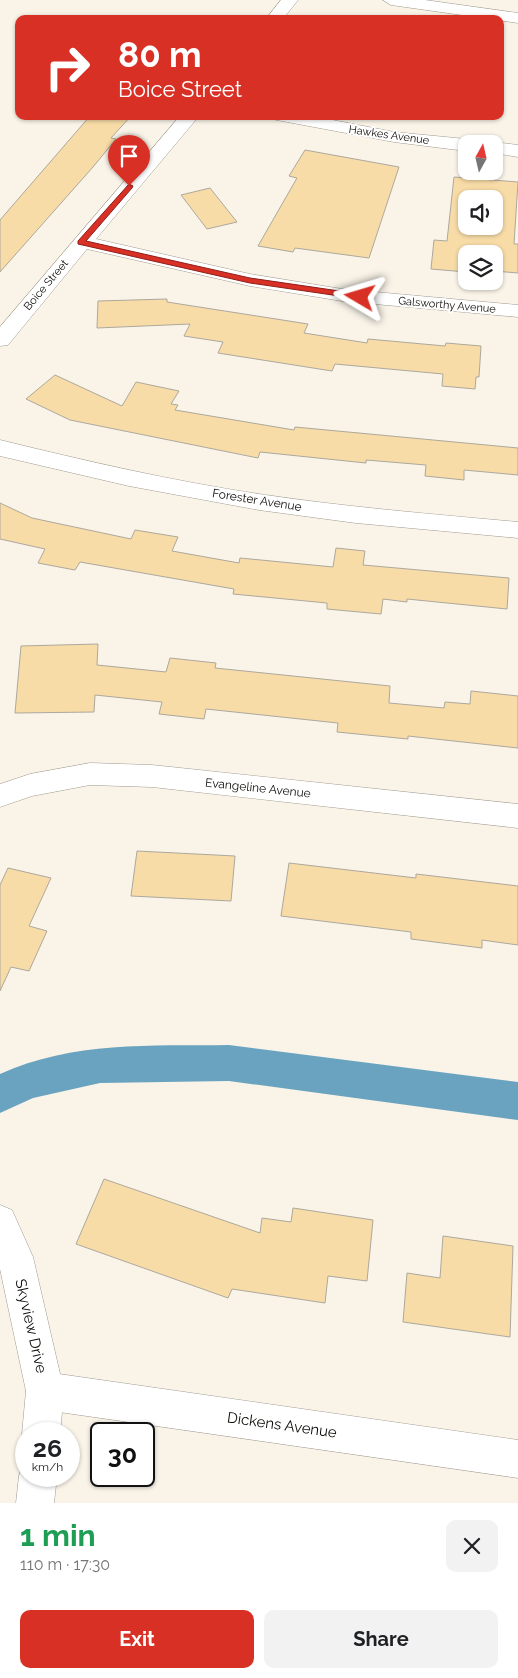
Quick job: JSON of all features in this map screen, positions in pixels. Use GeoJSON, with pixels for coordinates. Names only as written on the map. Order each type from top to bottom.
{"type":"FeatureCollection","features":[{"type":"Feature","properties":{"kind":"street"},"geometry":{"type":"LineString","coordinates":[[277,15],[290,0]]}},
{"type":"Feature","properties":{"kind":"street"},"geometry":{"type":"LineString","coordinates":[[391,0],[497,15]]}},
{"type":"Feature","properties":{"kind":"street"},"geometry":{"type":"LineString","coordinates":[[504,16],[518,18]]}},
{"type":"Feature","properties":{"kind":"street","name":"Boice Street"},"geometry":{"type":"LineString","coordinates":[[0,340],[81,242],[187,120]]}},
{"type":"Feature","properties":{"kind":"street","name":"Hawkes Avenue"},"geometry":{"type":"LineString","coordinates":[[303,120],[394,137],[458,144]]}},
{"type":"Feature","properties":{"kind":"street"},"geometry":{"type":"LineString","coordinates":[[503,149],[518,151]]}},
{"type":"Feature","properties":{"kind":"street","name":"Galsworthy Avenue"},"geometry":{"type":"LineString","coordinates":[[81,242],[250,280],[324,292],[518,311]]}},
{"type":"Feature","properties":{"kind":"street","name":"Forester Avenue"},"geometry":{"type":"LineString","coordinates":[[0,448],[111,475],[258,502],[384,518],[518,530]]}},
{"type":"Feature","properties":{"kind":"street","name":"Evangeline Avenue"},"geometry":{"type":"LineString","coordinates":[[0,796],[30,785],[90,774],[152,776],[518,816]]}},
{"type":"Feature","properties":{"kind":"street","name":"Skyview Drive"},"geometry":{"type":"LineString","coordinates":[[0,1222],[15,1257],[45,1391],[42,1422]]}},
{"type":"Feature","properties":{"kind":"street","name":"Dickens Avenue"},"geometry":{"type":"LineString","coordinates":[[45,1391],[518,1459]]}},
{"type":"Feature","properties":{"kind":"street"},"geometry":{"type":"LineString","coordinates":[[35,1503],[37,1487]]}},
{"type":"Feature","properties":{"kind":"building"},"geometry":{"type":"Polygon","coordinates":[[[87,120],[127,120],[111,138],[116,139],[93,167],[0,272],[0,220],[87,120]]]}},
{"type":"Feature","properties":{"kind":"building"},"geometry":{"type":"Polygon","coordinates":[[[305,150],[399,167],[369,258],[295,248],[293,252],[258,246],[297,178],[289,176],[305,150]]]}},
{"type":"Feature","properties":{"kind":"building"},"geometry":{"type":"Polygon","coordinates":[[[454,177],[458,177],[458,180],[518,182],[514,244],[518,244],[518,273],[503,272],[503,245],[458,245],[458,271],[431,269],[434,240],[447,241],[454,177]]]}},
{"type":"Feature","properties":{"kind":"building"},"geometry":{"type":"Polygon","coordinates":[[[210,188],[237,222],[207,229],[181,195],[210,188]]]}},
{"type":"Feature","properties":{"kind":"building"},"geometry":{"type":"Polygon","coordinates":[[[167,299],[167,302],[308,324],[304,333],[367,343],[368,339],[445,346],[446,343],[481,346],[479,377],[476,377],[475,389],[442,386],[443,374],[335,364],[332,371],[218,353],[223,342],[184,336],[190,324],[97,328],[98,301],[167,299]]]}},
{"type":"Feature","properties":{"kind":"building"},"geometry":{"type":"Polygon","coordinates":[[[55,375],[122,406],[136,382],[179,391],[171,404],[178,405],[175,410],[294,430],[295,427],[518,448],[518,475],[464,470],[464,480],[425,476],[426,465],[366,460],[366,463],[260,452],[258,458],[70,420],[26,399],[55,375]]]}},
{"type":"Feature","properties":{"kind":"building"},"geometry":{"type":"Polygon","coordinates":[[[0,503],[32,518],[131,539],[135,530],[178,537],[172,551],[239,563],[240,558],[333,567],[336,548],[365,551],[363,565],[509,578],[507,609],[407,599],[407,602],[383,599],[381,614],[327,609],[327,603],[233,594],[234,589],[80,562],[75,570],[38,563],[45,549],[0,539],[0,503]]]}},
{"type":"Feature","properties":{"kind":"building"},"geometry":{"type":"Polygon","coordinates":[[[98,644],[97,665],[166,672],[170,658],[216,663],[215,668],[390,686],[389,703],[444,708],[445,702],[470,704],[471,691],[518,696],[518,748],[408,736],[408,739],[337,732],[338,723],[206,709],[204,719],[159,714],[162,702],[95,695],[94,712],[15,713],[21,646],[98,644]]]}},
{"type":"Feature","properties":{"kind":"building"},"geometry":{"type":"Polygon","coordinates":[[[137,851],[235,856],[231,901],[131,896],[137,851]]]}},
{"type":"Feature","properties":{"kind":"building"},"geometry":{"type":"Polygon","coordinates":[[[289,863],[416,878],[416,874],[518,886],[518,945],[482,940],[482,948],[411,939],[411,932],[281,916],[289,863]]]}},
{"type":"Feature","properties":{"kind":"building"},"geometry":{"type":"Polygon","coordinates":[[[8,868],[51,878],[29,926],[47,931],[29,971],[11,967],[0,991],[0,885],[8,868]]]}},
{"type":"Feature","properties":{"kind":"building"},"geometry":{"type":"Polygon","coordinates":[[[104,1179],[260,1233],[262,1218],[291,1222],[293,1208],[373,1220],[367,1281],[328,1276],[325,1303],[232,1289],[228,1298],[76,1244],[104,1179]]]}},
{"type":"Feature","properties":{"kind":"building"},"geometry":{"type":"Polygon","coordinates":[[[443,1236],[513,1246],[510,1337],[403,1322],[407,1273],[440,1278],[443,1236]]]}},
{"type":"Feature","properties":{"kind":"waterway"},"geometry":{"type":"LineString","coordinates":[[0,1094],[28,1081],[100,1065],[229,1063],[518,1101]]}},
{"type":"Feature","properties":{"kind":"route"},"geometry":{"type":"LineString","coordinates":[[129,186],[81,242],[250,280],[360,297]]}}]}
